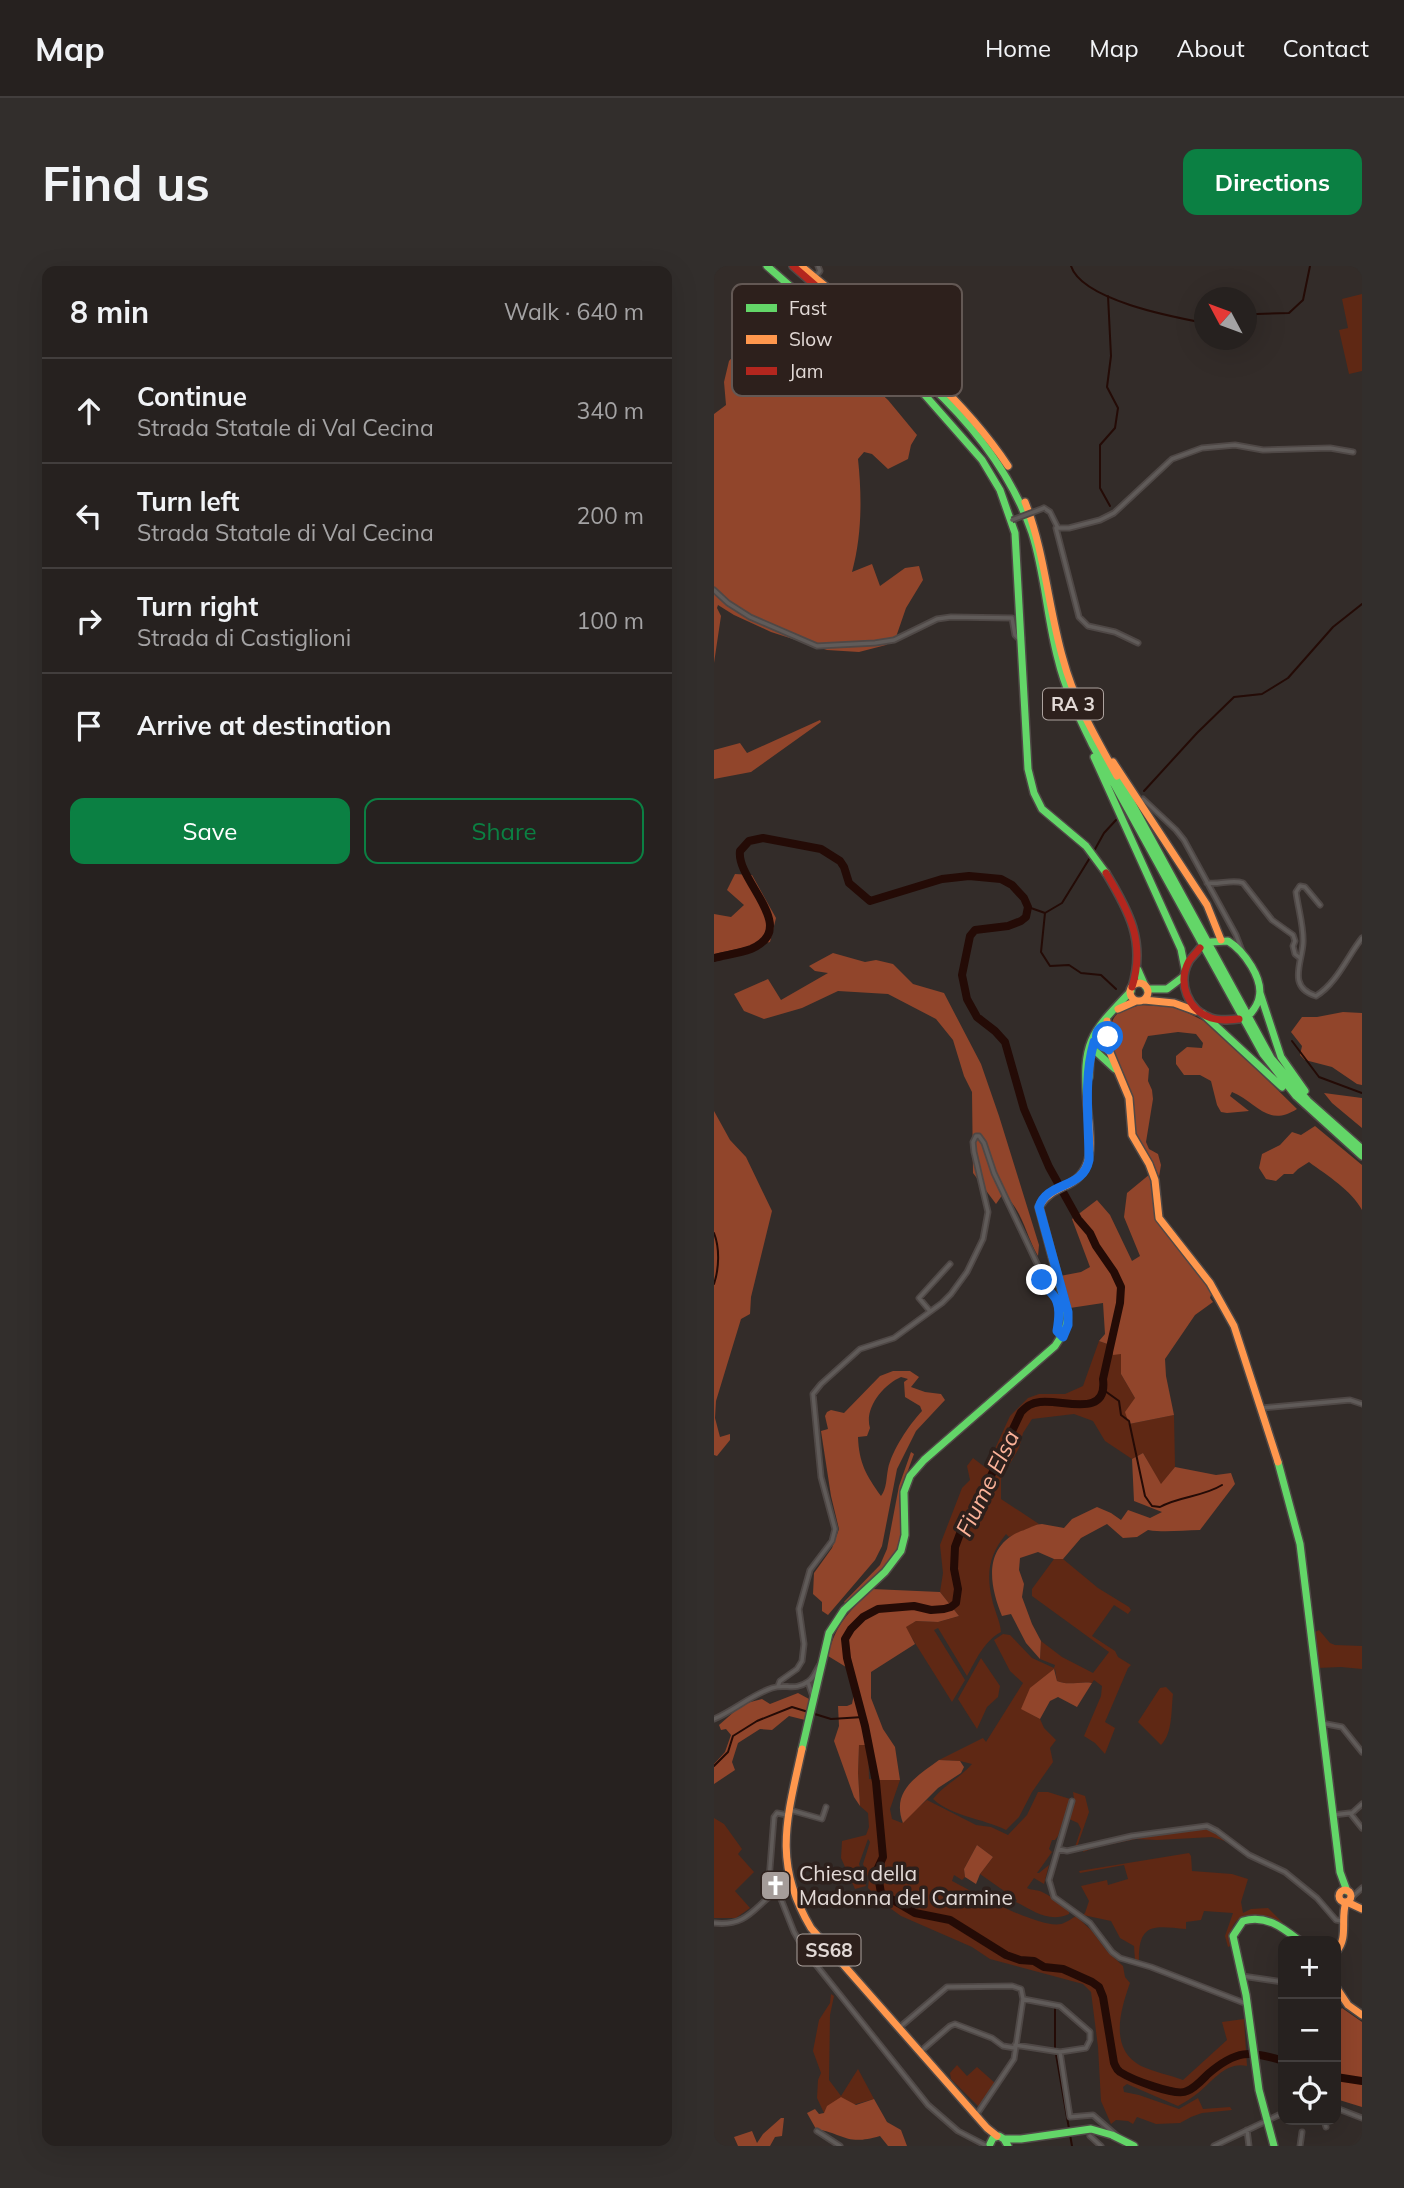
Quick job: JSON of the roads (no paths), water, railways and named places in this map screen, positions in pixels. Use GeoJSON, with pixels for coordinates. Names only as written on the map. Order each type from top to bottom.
{"type":"FeatureCollection","features":[{"type":"Feature","properties":{"kind":"main road"},"geometry":{"type":"LineString","coordinates":[[767,266],[789,284]]}},
{"type":"Feature","properties":{"kind":"main road","name":"RA 3"},"geometry":{"type":"LineString","coordinates":[[793,266],[814,284]]}},
{"type":"Feature","properties":{"kind":"main road","name":"RA 3"},"geometry":{"type":"LineString","coordinates":[[801,266],[822,284]]}},
{"type":"Feature","properties":{"kind":"main road"},"geometry":{"type":"LineString","coordinates":[[926,396],[942,411],[986,467],[1000,490],[1012,520],[1015,533],[1028,769],[1038,802],[1102,864],[1134,931],[1140,978],[1146,987],[1147,996],[1120,1007],[1106,1020],[1092,1045],[1087,1067]]}},
{"type":"Feature","properties":{"kind":"main road","name":"RA 3"},"geometry":{"type":"LineString","coordinates":[[943,396],[962,414],[991,450],[1013,487],[1031,531],[1042,572],[1062,674],[1086,731],[1258,1046],[1296,1096],[1362,1158]]}},
{"type":"Feature","properties":{"kind":"main road","name":"RA 3"},"geometry":{"type":"LineString","coordinates":[[951,396],[989,439],[1009,470],[1031,516],[1044,559],[1064,664],[1081,710],[1256,1033],[1271,1058],[1294,1086],[1362,1149]]}},
{"type":"Feature","properties":{"kind":"main road"},"geometry":{"type":"LineString","coordinates":[[1051,600],[1057,610],[1071,676],[1086,711],[1118,769],[1207,905],[1224,940]]}},
{"type":"Feature","properties":{"kind":"main road"},"geometry":{"type":"LineString","coordinates":[[1054,642],[1054,662],[1065,694],[1181,949],[1186,997],[1314,1119],[1362,1158]]}},
{"type":"Feature","properties":{"kind":"main road"},"geometry":{"type":"LineString","coordinates":[[1211,942],[1224,940],[1236,946],[1242,953],[1258,983],[1278,1049],[1289,1070],[1316,1103],[1362,1143]]}},
{"type":"Feature","properties":{"kind":"main road"},"geometry":{"type":"LineString","coordinates":[[1063,1337],[1068,1325],[1068,1312],[1039,1210],[1041,1200],[1047,1194],[1078,1179],[1084,1173],[1089,1160],[1087,1067],[1091,1038],[1137,984],[1156,991],[1174,986],[1200,948]]}},
{"type":"Feature","properties":{"kind":"main road"},"geometry":{"type":"LineString","coordinates":[[1138,967],[1131,997],[1174,1003],[1219,1021],[1239,1019]]}},
{"type":"Feature","properties":{"kind":"main road"},"geometry":{"type":"LineString","coordinates":[[1251,1013],[1260,993]]}},
{"type":"Feature","properties":{"kind":"main road"},"geometry":{"type":"LineString","coordinates":[[1106,1020],[1109,1050],[1129,1098],[1133,1138],[1149,1164],[1155,1180],[1160,1220],[1208,1279],[1241,1344],[1283,1476],[1300,1540],[1340,1872],[1346,1897],[1341,1946]]}},
{"type":"Feature","properties":{"kind":"main road"},"geometry":{"type":"LineString","coordinates":[[1092,1045],[1101,1043],[1109,1050]]}},
{"type":"Feature","properties":{"kind":"main road"},"geometry":{"type":"LineString","coordinates":[[1092,1045],[1117,1071]]}},
{"type":"Feature","properties":{"kind":"main road"},"geometry":{"type":"LineString","coordinates":[[1087,1067],[1105,1060]]}},
{"type":"Feature","properties":{"kind":"main road","name":"SS68"},"geometry":{"type":"LineString","coordinates":[[995,2143],[976,2116],[813,1931],[799,1907],[792,1886],[786,1854],[788,1812],[830,1631],[837,1618],[895,1560],[903,1548],[905,1534],[902,1494],[905,1483],[912,1472],[1052,1350],[1063,1337]]}},
{"type":"Feature","properties":{"kind":"main road"},"geometry":{"type":"LineString","coordinates":[[1346,1897],[1360,1908]]}},
{"type":"Feature","properties":{"kind":"main road"},"geometry":{"type":"LineString","coordinates":[[1274,2146],[1256,2078],[1247,2006],[1233,1937],[1236,1928],[1243,1921],[1254,1917],[1266,1920],[1293,1936]]}},
{"type":"Feature","properties":{"kind":"main road"},"geometry":{"type":"LineString","coordinates":[[1341,1994],[1348,2005],[1362,2015]]}},
{"type":"Feature","properties":{"kind":"main road"},"geometry":{"type":"LineString","coordinates":[[995,2143],[1096,2130],[1134,2146]]}},
{"type":"Feature","properties":{"kind":"street"},"geometry":{"type":"LineString","coordinates":[[816,276],[820,271],[818,266]]}},
{"type":"Feature","properties":{"kind":"street"},"geometry":{"type":"LineString","coordinates":[[1055,526],[1069,528],[1100,520],[1114,513],[1172,459],[1202,447],[1235,446],[1263,450],[1330,448],[1353,452]]}},
{"type":"Feature","properties":{"kind":"street"},"geometry":{"type":"LineString","coordinates":[[1012,520],[1044,508],[1050,512],[1079,617],[1088,626],[1115,632],[1138,643]]}},
{"type":"Feature","properties":{"kind":"street"},"geometry":{"type":"LineString","coordinates":[[714,590],[750,617],[817,646],[894,640],[937,619],[951,617],[1012,618],[1015,635],[1021,638]]}},
{"type":"Feature","properties":{"kind":"street"},"geometry":{"type":"LineString","coordinates":[[1143,799],[1180,833],[1233,931],[1242,953]]}},
{"type":"Feature","properties":{"kind":"street"},"geometry":{"type":"LineString","coordinates":[[1207,883],[1243,883],[1272,920],[1293,935],[1296,940],[1293,946],[1295,954],[1300,957]]}},
{"type":"Feature","properties":{"kind":"street"},"geometry":{"type":"LineString","coordinates":[[1320,905],[1305,887],[1300,886],[1296,892],[1303,942],[1298,975],[1301,986],[1309,993],[1316,996],[1334,980],[1362,939]]}},
{"type":"Feature","properties":{"kind":"street"},"geometry":{"type":"LineString","coordinates":[[1224,940],[1233,936],[1233,931]]}},
{"type":"Feature","properties":{"kind":"street"},"geometry":{"type":"LineString","coordinates":[[778,1686],[780,1681],[797,1670],[802,1661],[804,1644],[799,1609],[810,1570],[832,1541],[835,1529],[821,1477],[813,1394],[858,1350],[894,1338],[944,1301],[972,1263],[984,1235],[988,1206],[974,1152],[973,1142],[976,1136],[984,1143],[994,1173],[1046,1288],[1055,1296],[1059,1314],[1057,1331],[1063,1337]]}},
{"type":"Feature","properties":{"kind":"street"},"geometry":{"type":"LineString","coordinates":[[930,1311],[919,1298],[950,1264]]}},
{"type":"Feature","properties":{"kind":"street"},"geometry":{"type":"LineString","coordinates":[[1260,1408],[1350,1400],[1362,1404]]}},
{"type":"Feature","properties":{"kind":"street"},"geometry":{"type":"LineString","coordinates":[[714,1718],[746,1699],[778,1686],[792,1688],[808,1682],[822,1662]]}},
{"type":"Feature","properties":{"kind":"street"},"geometry":{"type":"LineString","coordinates":[[808,1682],[813,1698]]}},
{"type":"Feature","properties":{"kind":"street"},"geometry":{"type":"LineString","coordinates":[[1321,1723],[1341,1727],[1362,1752]]}},
{"type":"Feature","properties":{"kind":"street"},"geometry":{"type":"LineString","coordinates":[[1072,1801],[1049,1880],[1052,1893],[1090,1923],[1116,1956],[1151,1967],[1247,2006]]}},
{"type":"Feature","properties":{"kind":"street"},"geometry":{"type":"LineString","coordinates":[[1333,1815],[1351,1814],[1362,1804]]}},
{"type":"Feature","properties":{"kind":"street"},"geometry":{"type":"LineString","coordinates":[[826,1807],[822,1819],[788,1812],[776,1814],[770,1884],[777,1891],[803,1949],[904,2076],[939,2116],[959,2132],[995,2143]]}},
{"type":"Feature","properties":{"kind":"street"},"geometry":{"type":"LineString","coordinates":[[1351,1814],[1362,1828]]}},
{"type":"Feature","properties":{"kind":"street"},"geometry":{"type":"LineString","coordinates":[[1058,1849],[1067,1852],[1132,1836],[1207,1826],[1249,1855],[1285,1872],[1317,1898],[1336,1920],[1342,1917]]}},
{"type":"Feature","properties":{"kind":"street"},"geometry":{"type":"LineString","coordinates":[[714,1923],[735,1923],[744,1919],[777,1891],[792,1886]]}},
{"type":"Feature","properties":{"kind":"street"},"geometry":{"type":"LineString","coordinates":[[1346,1897],[1361,1889]]}},
{"type":"Feature","properties":{"kind":"street"},"geometry":{"type":"LineString","coordinates":[[1242,1976],[1278,1981]]}},
{"type":"Feature","properties":{"kind":"street"},"geometry":{"type":"LineString","coordinates":[[898,2029],[947,1987],[1014,1986],[1022,1990],[1014,2061],[976,2116]]}},
{"type":"Feature","properties":{"kind":"street"},"geometry":{"type":"LineString","coordinates":[[920,2053],[954,2024],[996,2040],[1002,2045],[1060,2052],[1087,2048],[1090,2033],[1059,2006],[1023,1999]]}},
{"type":"Feature","properties":{"kind":"street"},"geometry":{"type":"LineString","coordinates":[[1060,2052],[1070,2117],[1093,2115],[1117,2137]]}},
{"type":"Feature","properties":{"kind":"street"},"geometry":{"type":"LineString","coordinates":[[1341,2110],[1362,2118]]}},
{"type":"Feature","properties":{"kind":"street"},"geometry":{"type":"LineString","coordinates":[[1214,2146],[1278,2115]]}},
{"type":"Feature","properties":{"kind":"street"},"geometry":{"type":"LineString","coordinates":[[1247,2130],[1249,2146]]}},
{"type":"Feature","properties":{"kind":"street"},"geometry":{"type":"LineString","coordinates":[[817,2131],[840,2146]]}},
{"type":"Feature","properties":{"kind":"street"},"geometry":{"type":"LineString","coordinates":[[1300,2146],[1302,2132]]}},
{"type":"Feature","properties":{"kind":"street"},"geometry":{"type":"LineString","coordinates":[[1089,2133],[1101,2146]]}},
{"type":"Feature","properties":{"kind":"waterway"},"geometry":{"type":"LineString","coordinates":[[1071,266],[1079,278],[1110,297],[1151,311],[1194,321]]}},
{"type":"Feature","properties":{"kind":"waterway"},"geometry":{"type":"LineString","coordinates":[[1257,314],[1289,313],[1303,300],[1310,266]]}},
{"type":"Feature","properties":{"kind":"waterway"},"geometry":{"type":"LineString","coordinates":[[1108,296],[1111,356],[1107,387],[1118,408],[1115,428],[1100,445],[1100,488],[1110,506]]}},
{"type":"Feature","properties":{"kind":"waterway"},"geometry":{"type":"LineString","coordinates":[[1144,791],[1234,697],[1262,694],[1288,678],[1333,627],[1362,604]]}},
{"type":"Feature","properties":{"kind":"waterway"},"geometry":{"type":"LineString","coordinates":[[1094,851],[1104,833],[1116,820]]}},
{"type":"Feature","properties":{"kind":"waterway","name":"Fiume Elsa"},"geometry":{"type":"LineString","coordinates":[[714,958],[751,949],[765,940],[770,929],[763,903],[741,863],[740,851],[749,841],[763,838],[821,849],[840,861],[849,883],[870,901],[942,879],[969,876],[1001,879],[1012,885],[1024,898],[1028,907],[1026,917],[1021,921],[1008,926],[975,930],[970,936],[962,975],[967,999],[977,1017],[1005,1042],[1024,1109],[1049,1167],[1078,1219],[1114,1272],[1121,1287],[1120,1303],[1103,1379],[1103,1391],[1098,1399],[1082,1404],[1037,1402],[1021,1412],[989,1480],[985,1495],[961,1531],[955,1547],[954,1569],[958,1589],[956,1603],[944,1609],[931,1610],[914,1606],[878,1609],[863,1617],[845,1639],[876,1782],[883,1857],[877,1870],[881,1893],[915,1913],[950,1920],[1006,1955],[1034,1961],[1044,1967],[1063,1969],[1099,1987],[1114,2063],[1120,2072],[1134,2079],[1173,2092],[1181,2092],[1193,2088],[1218,2066],[1235,2056],[1252,2054],[1278,2060]]}},
{"type":"Feature","properties":{"kind":"waterway"},"geometry":{"type":"LineString","coordinates":[[1045,913],[1062,903],[1091,856]]}},
{"type":"Feature","properties":{"kind":"waterway"},"geometry":{"type":"LineString","coordinates":[[1028,907],[1045,913],[1041,952],[1050,966],[1069,965],[1081,973],[1101,975],[1116,989]]}},
{"type":"Feature","properties":{"kind":"waterway"},"geometry":{"type":"LineString","coordinates":[[1292,1041],[1319,1077],[1362,1093]]}},
{"type":"Feature","properties":{"kind":"waterway"},"geometry":{"type":"LineString","coordinates":[[714,1233],[718,1258],[714,1284]]}},
{"type":"Feature","properties":{"kind":"waterway"},"geometry":{"type":"LineString","coordinates":[[1105,1391],[1119,1401],[1121,1415],[1129,1421],[1145,1496],[1152,1506],[1160,1507],[1222,1485]]}},
{"type":"Feature","properties":{"kind":"waterway"},"geometry":{"type":"LineString","coordinates":[[714,1766],[728,1752],[733,1736],[757,1721],[792,1707],[831,1719],[863,1717]]}},
{"type":"Feature","properties":{"kind":"waterway"},"geometry":{"type":"LineString","coordinates":[[1055,2009],[1055,2049]]}},
{"type":"Feature","properties":{"kind":"waterway"},"geometry":{"type":"LineString","coordinates":[[1056,2054],[1072,2146]]}},
{"type":"Feature","properties":{"kind":"waterway","name":"Fiume Elsa"},"geometry":{"type":"LineString","coordinates":[[1341,2078],[1362,2081]]}},
{"type":"Feature","properties":{"kind":"place","name":"Chiesa della Madonna del Carmine"},"geometry":{"type":"Point","coordinates":[776,1885]}}]}
